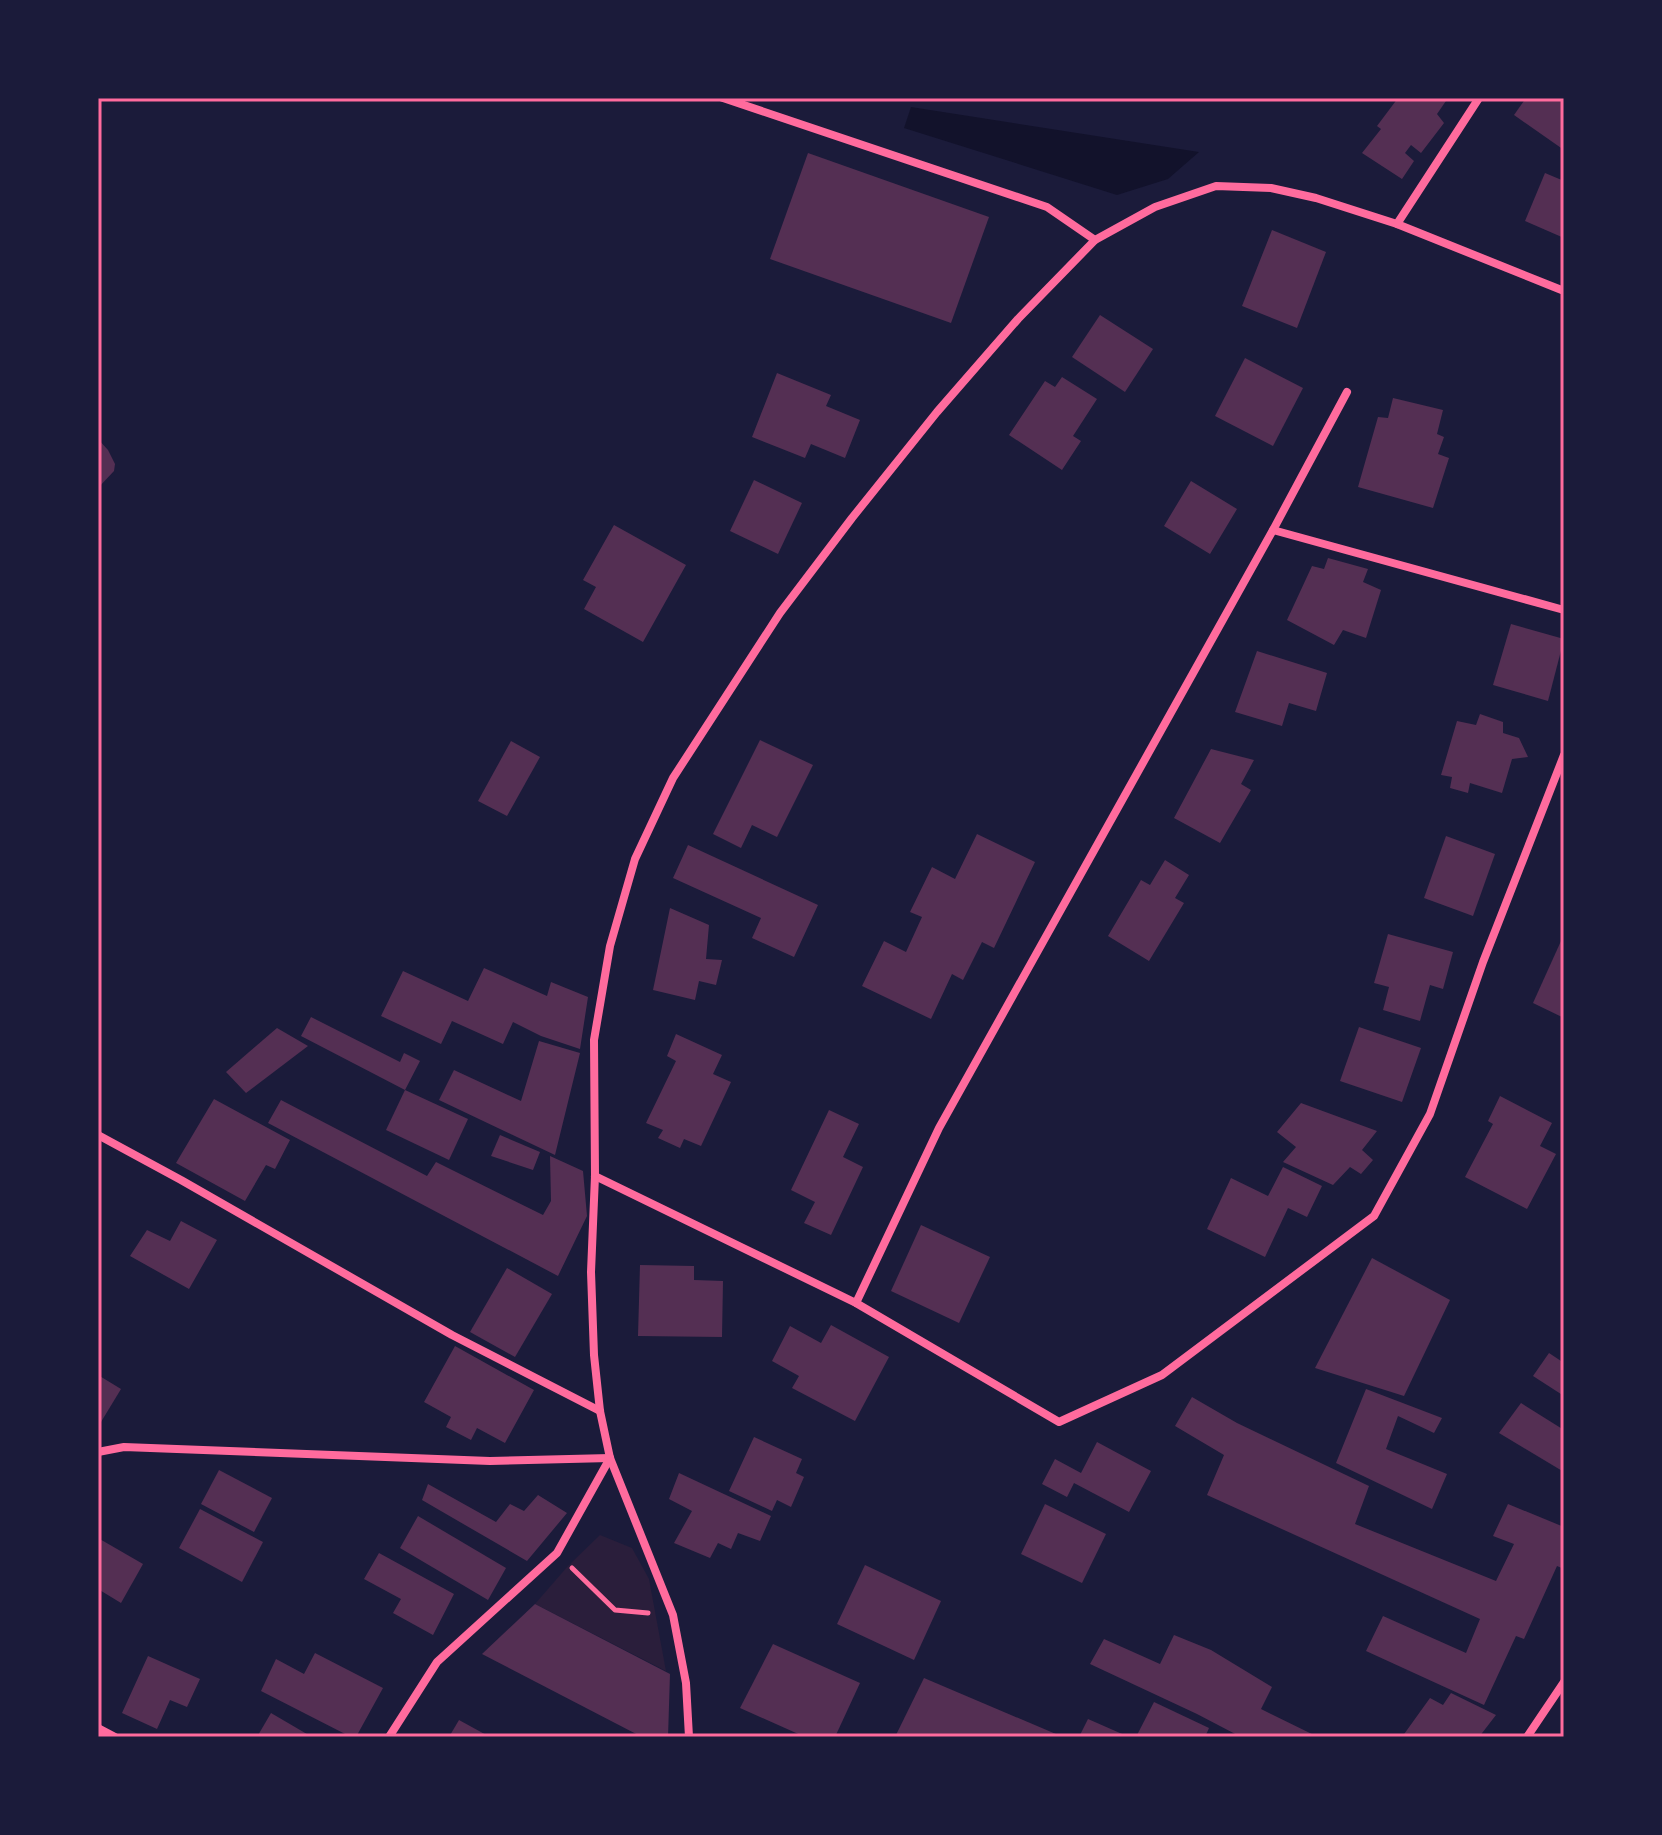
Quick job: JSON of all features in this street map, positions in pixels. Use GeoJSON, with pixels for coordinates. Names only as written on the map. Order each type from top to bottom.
{"type":"FeatureCollection","features":[{"type":"Feature","properties":{"kind":"street"},"geometry":{"type":"LineString","coordinates":[[723,98],[1047,207],[1095,240]]}},
{"type":"Feature","properties":{"kind":"street"},"geometry":{"type":"LineString","coordinates":[[1397,224],[1479,98]]}},
{"type":"Feature","properties":{"kind":"street"},"geometry":{"type":"LineString","coordinates":[[689,1737],[686,1683],[673,1615],[610,1458],[600,1411],[591,1272],[595,1176],[594,1040],[610,946],[635,859],[673,778],[780,613],[947,400],[1018,319],[1095,240],[1155,207],[1216,186],[1271,188],[1316,198],[1397,224],[1564,291]]}},
{"type":"Feature","properties":{"kind":"street"},"geometry":{"type":"LineString","coordinates":[[856,1303],[939,1128],[1347,392]]}},
{"type":"Feature","properties":{"kind":"street"},"geometry":{"type":"LineString","coordinates":[[1273,530],[1564,610]]}},
{"type":"Feature","properties":{"kind":"street"},"geometry":{"type":"LineString","coordinates":[[595,1176],[856,1303],[1059,1422],[1162,1375],[1374,1216],[1430,1114],[1483,962],[1564,755]]}},
{"type":"Feature","properties":{"kind":"street"},"geometry":{"type":"LineString","coordinates":[[98,1135],[452,1335],[600,1411]]}},
{"type":"Feature","properties":{"kind":"street"},"geometry":{"type":"LineString","coordinates":[[98,1452],[124,1447],[490,1461],[610,1458]]}},
{"type":"Feature","properties":{"kind":"street"},"geometry":{"type":"LineString","coordinates":[[389,1737],[437,1662],[557,1553],[610,1458]]}},
{"type":"Feature","properties":{"kind":"street"},"geometry":{"type":"LineString","coordinates":[[1527,1737],[1564,1682]]}},
{"type":"Feature","properties":{"kind":"street"},"geometry":{"type":"LineString","coordinates":[[98,1728],[115,1737]]}},
{"type":"Feature","properties":{"kind":"path"},"geometry":{"type":"LineString","coordinates":[[557,1553],[615,1610],[673,1615]]}},
{"type":"Feature","properties":{"kind":"shaded area"},"geometry":{"type":"Polygon","coordinates":[[[911,107],[1199,152],[1168,179],[1117,195],[904,128],[911,107]]]}},
{"type":"Feature","properties":{"kind":"shaded area"},"geometry":{"type":"Polygon","coordinates":[[[600,1535],[632,1548],[649,1579],[666,1671],[535,1604],[600,1535]]]}},
{"type":"Feature","properties":{"kind":"building"},"geometry":{"type":"Polygon","coordinates":[[[1398,98],[1448,98],[1437,114],[1444,123],[1421,153],[1411,145],[1405,153],[1414,161],[1402,179],[1362,153],[1381,129],[1377,126],[1398,98]]]}},
{"type":"Feature","properties":{"kind":"building"},"geometry":{"type":"Polygon","coordinates":[[[1526,98],[1564,98],[1564,150],[1514,115],[1526,98]]]}},
{"type":"Feature","properties":{"kind":"building"},"geometry":{"type":"Polygon","coordinates":[[[808,153],[989,217],[951,323],[770,259],[808,153]]]}},
{"type":"Feature","properties":{"kind":"building"},"geometry":{"type":"Polygon","coordinates":[[[1545,173],[1564,181],[1564,238],[1525,221],[1545,173]]]}},
{"type":"Feature","properties":{"kind":"building"},"geometry":{"type":"Polygon","coordinates":[[[1272,230],[1326,252],[1297,328],[1242,306],[1272,230]]]}},
{"type":"Feature","properties":{"kind":"building"},"geometry":{"type":"Polygon","coordinates":[[[1100,315],[1153,349],[1125,392],[1072,357],[1100,315]]]}},
{"type":"Feature","properties":{"kind":"building"},"geometry":{"type":"Polygon","coordinates":[[[1245,358],[1303,388],[1273,446],[1215,416],[1245,358]]]}},
{"type":"Feature","properties":{"kind":"building"},"geometry":{"type":"Polygon","coordinates":[[[777,373],[831,395],[826,406],[860,420],[845,458],[811,444],[805,458],[752,437],[777,373]]]}},
{"type":"Feature","properties":{"kind":"building"},"geometry":{"type":"Polygon","coordinates":[[[1062,377],[1097,399],[1073,436],[1081,441],[1062,470],[1009,435],[1045,381],[1055,387],[1062,377]]]}},
{"type":"Feature","properties":{"kind":"building"},"geometry":{"type":"Polygon","coordinates":[[[1393,398],[1443,410],[1437,434],[1444,437],[1438,454],[1449,458],[1433,508],[1358,487],[1378,417],[1388,418],[1393,398]]]}},
{"type":"Feature","properties":{"kind":"building"},"geometry":{"type":"Polygon","coordinates":[[[98,439],[115,464],[114,471],[98,488],[98,439]]]}},
{"type":"Feature","properties":{"kind":"building"},"geometry":{"type":"Polygon","coordinates":[[[754,480],[802,503],[778,554],[730,531],[754,480]]]}},
{"type":"Feature","properties":{"kind":"building"},"geometry":{"type":"Polygon","coordinates":[[[1191,481],[1237,509],[1210,554],[1164,526],[1191,481]]]}},
{"type":"Feature","properties":{"kind":"building"},"geometry":{"type":"Polygon","coordinates":[[[614,525],[686,565],[643,642],[584,609],[596,587],[583,580],[614,525]]]}},
{"type":"Feature","properties":{"kind":"building"},"geometry":{"type":"Polygon","coordinates":[[[1328,558],[1368,569],[1363,582],[1381,590],[1366,638],[1343,630],[1334,645],[1287,620],[1312,566],[1324,569],[1328,558]]]}},
{"type":"Feature","properties":{"kind":"building"},"geometry":{"type":"Polygon","coordinates":[[[1511,624],[1564,639],[1548,701],[1493,685],[1511,624]]]}},
{"type":"Feature","properties":{"kind":"building"},"geometry":{"type":"Polygon","coordinates":[[[1257,651],[1327,673],[1316,711],[1289,703],[1282,726],[1235,712],[1257,651]]]}},
{"type":"Feature","properties":{"kind":"building"},"geometry":{"type":"Polygon","coordinates":[[[1480,714],[1503,722],[1503,733],[1519,738],[1528,757],[1512,759],[1502,793],[1470,783],[1468,793],[1450,788],[1452,777],[1441,775],[1457,721],[1476,725],[1480,714]]]}},
{"type":"Feature","properties":{"kind":"building"},"geometry":{"type":"Polygon","coordinates":[[[760,740],[813,765],[777,837],[752,825],[741,848],[713,834],[760,740]]]}},
{"type":"Feature","properties":{"kind":"building"},"geometry":{"type":"Polygon","coordinates":[[[511,741],[540,757],[507,816],[478,801],[511,741]]]}},
{"type":"Feature","properties":{"kind":"building"},"geometry":{"type":"Polygon","coordinates":[[[1211,749],[1254,760],[1241,784],[1251,790],[1220,843],[1174,818],[1211,749]]]}},
{"type":"Feature","properties":{"kind":"building"},"geometry":{"type":"Polygon","coordinates":[[[977,834],[1035,862],[994,948],[982,942],[963,980],[952,974],[931,1019],[862,986],[884,941],[906,952],[922,917],[910,912],[932,867],[955,879],[977,834]]]}},
{"type":"Feature","properties":{"kind":"building"},"geometry":{"type":"Polygon","coordinates":[[[1446,836],[1495,854],[1473,916],[1424,898],[1446,836]]]}},
{"type":"Feature","properties":{"kind":"building"},"geometry":{"type":"Polygon","coordinates":[[[688,845],[818,905],[794,957],[752,938],[761,918],[673,878],[688,845]]]}},
{"type":"Feature","properties":{"kind":"building"},"geometry":{"type":"Polygon","coordinates":[[[1165,860],[1189,875],[1175,898],[1184,903],[1149,961],[1108,936],[1141,880],[1150,885],[1165,860]]]}},
{"type":"Feature","properties":{"kind":"building"},"geometry":{"type":"Polygon","coordinates":[[[670,908],[709,925],[706,959],[722,960],[716,985],[699,981],[695,1000],[653,990],[670,908]]]}},
{"type":"Feature","properties":{"kind":"building"},"geometry":{"type":"Polygon","coordinates":[[[1388,934],[1453,952],[1443,989],[1430,985],[1420,1021],[1383,1010],[1389,987],[1374,983],[1388,934]]]}},
{"type":"Feature","properties":{"kind":"building"},"geometry":{"type":"Polygon","coordinates":[[[1561,941],[1564,942],[1564,1018],[1533,1003],[1561,941]]]}},
{"type":"Feature","properties":{"kind":"building"},"geometry":{"type":"Polygon","coordinates":[[[484,968],[547,996],[551,982],[588,997],[580,1049],[541,1036],[513,1022],[503,1044],[452,1021],[441,1044],[381,1016],[403,971],[468,1001],[484,968]]]}},
{"type":"Feature","properties":{"kind":"building"},"geometry":{"type":"Polygon","coordinates":[[[311,1017],[400,1062],[404,1053],[420,1061],[405,1090],[301,1036],[311,1017]]]}},
{"type":"Feature","properties":{"kind":"building"},"geometry":{"type":"Polygon","coordinates":[[[1359,1027],[1421,1048],[1402,1102],[1340,1081],[1359,1027]]]}},
{"type":"Feature","properties":{"kind":"building"},"geometry":{"type":"Polygon","coordinates":[[[277,1028],[308,1046],[246,1093],[226,1072],[277,1028]]]}},
{"type":"Feature","properties":{"kind":"building"},"geometry":{"type":"Polygon","coordinates":[[[676,1034],[722,1055],[713,1074],[731,1082],[701,1146],[684,1139],[680,1148],[658,1138],[663,1130],[646,1123],[676,1061],[667,1056],[676,1034]]]}},
{"type":"Feature","properties":{"kind":"building"},"geometry":{"type":"Polygon","coordinates":[[[539,1041],[580,1053],[555,1155],[439,1100],[454,1070],[521,1101],[539,1041]]]}},
{"type":"Feature","properties":{"kind":"building"},"geometry":{"type":"Polygon","coordinates":[[[405,1090],[468,1119],[449,1160],[386,1130],[405,1090]]]}},
{"type":"Feature","properties":{"kind":"building"},"geometry":{"type":"Polygon","coordinates":[[[1500,1096],[1552,1123],[1540,1146],[1556,1154],[1527,1209],[1465,1177],[1493,1124],[1488,1121],[1500,1096]]]}},
{"type":"Feature","properties":{"kind":"building"},"geometry":{"type":"Polygon","coordinates":[[[214,1099],[290,1140],[275,1169],[266,1165],[245,1201],[176,1163],[214,1099]]]}},
{"type":"Feature","properties":{"kind":"building"},"geometry":{"type":"Polygon","coordinates":[[[281,1100],[427,1176],[436,1162],[543,1215],[551,1201],[550,1156],[583,1171],[587,1216],[558,1276],[268,1123],[281,1100]]]}},
{"type":"Feature","properties":{"kind":"building"},"geometry":{"type":"Polygon","coordinates":[[[1301,1103],[1377,1131],[1362,1150],[1373,1160],[1361,1174],[1350,1167],[1333,1185],[1283,1162],[1296,1147],[1277,1132],[1301,1103]]]}},
{"type":"Feature","properties":{"kind":"building"},"geometry":{"type":"Polygon","coordinates":[[[829,1110],[859,1124],[843,1157],[863,1167],[831,1235],[804,1223],[815,1202],[791,1190],[829,1110]]]}},
{"type":"Feature","properties":{"kind":"building"},"geometry":{"type":"Polygon","coordinates":[[[500,1135],[540,1152],[533,1170],[491,1156],[500,1135]]]}},
{"type":"Feature","properties":{"kind":"building"},"geometry":{"type":"Polygon","coordinates":[[[1283,1167],[1322,1186],[1307,1217],[1288,1208],[1265,1257],[1207,1229],[1231,1178],[1268,1196],[1283,1167]]]}},
{"type":"Feature","properties":{"kind":"building"},"geometry":{"type":"Polygon","coordinates":[[[181,1221],[217,1240],[189,1289],[130,1256],[147,1230],[170,1241],[181,1221]]]}},
{"type":"Feature","properties":{"kind":"building"},"geometry":{"type":"Polygon","coordinates":[[[921,1225],[990,1257],[959,1323],[891,1291],[921,1225]]]}},
{"type":"Feature","properties":{"kind":"building"},"geometry":{"type":"Polygon","coordinates":[[[1372,1258],[1450,1300],[1404,1396],[1315,1368],[1372,1258]]]}},
{"type":"Feature","properties":{"kind":"building"},"geometry":{"type":"Polygon","coordinates":[[[640,1265],[694,1266],[694,1280],[723,1281],[722,1337],[638,1336],[640,1265]]]}},
{"type":"Feature","properties":{"kind":"building"},"geometry":{"type":"Polygon","coordinates":[[[507,1268],[552,1294],[515,1357],[470,1332],[507,1268]]]}},
{"type":"Feature","properties":{"kind":"building"},"geometry":{"type":"Polygon","coordinates":[[[831,1325],[889,1357],[855,1421],[792,1388],[799,1376],[772,1361],[790,1326],[821,1343],[831,1325]]]}},
{"type":"Feature","properties":{"kind":"building"},"geometry":{"type":"Polygon","coordinates":[[[455,1346],[534,1390],[505,1443],[477,1428],[471,1440],[446,1427],[451,1417],[424,1402],[455,1346]]]}},
{"type":"Feature","properties":{"kind":"building"},"geometry":{"type":"Polygon","coordinates":[[[1549,1353],[1564,1363],[1564,1396],[1533,1376],[1549,1353]]]}},
{"type":"Feature","properties":{"kind":"building"},"geometry":{"type":"Polygon","coordinates":[[[98,1375],[121,1389],[101,1422],[98,1420],[98,1375]]]}},
{"type":"Feature","properties":{"kind":"building"},"geometry":{"type":"Polygon","coordinates":[[[1366,1389],[1442,1418],[1434,1433],[1398,1416],[1386,1449],[1447,1474],[1432,1509],[1336,1463],[1366,1389]]]}},
{"type":"Feature","properties":{"kind":"building"},"geometry":{"type":"Polygon","coordinates":[[[1192,1397],[1237,1423],[1369,1486],[1355,1524],[1496,1581],[1514,1544],[1493,1536],[1508,1504],[1564,1527],[1564,1569],[1557,1566],[1524,1639],[1516,1636],[1484,1705],[1366,1651],[1383,1616],[1466,1653],[1480,1619],[1207,1495],[1224,1455],[1175,1426],[1192,1397]]]}},
{"type":"Feature","properties":{"kind":"building"},"geometry":{"type":"Polygon","coordinates":[[[1521,1403],[1564,1430],[1564,1472],[1499,1433],[1521,1403]]]}},
{"type":"Feature","properties":{"kind":"building"},"geometry":{"type":"Polygon","coordinates":[[[754,1437],[802,1459],[796,1473],[804,1477],[791,1507],[777,1500],[772,1511],[729,1491],[754,1437]]]}},
{"type":"Feature","properties":{"kind":"building"},"geometry":{"type":"Polygon","coordinates":[[[1097,1442],[1151,1471],[1129,1512],[1074,1483],[1067,1497],[1042,1484],[1055,1459],[1081,1473],[1097,1442]]]}},
{"type":"Feature","properties":{"kind":"building"},"geometry":{"type":"Polygon","coordinates":[[[219,1470],[272,1498],[254,1532],[201,1504],[219,1470]]]}},
{"type":"Feature","properties":{"kind":"building"},"geometry":{"type":"Polygon","coordinates":[[[679,1473],[771,1516],[760,1541],[738,1533],[731,1549],[718,1543],[710,1558],[674,1543],[692,1511],[669,1499],[679,1473]]]}},
{"type":"Feature","properties":{"kind":"building"},"geometry":{"type":"Polygon","coordinates":[[[428,1484],[496,1522],[510,1504],[524,1511],[538,1495],[567,1513],[527,1561],[422,1500],[428,1484]]]}},
{"type":"Feature","properties":{"kind":"building"},"geometry":{"type":"Polygon","coordinates":[[[1045,1504],[1106,1534],[1082,1583],[1021,1554],[1045,1504]]]}},
{"type":"Feature","properties":{"kind":"building"},"geometry":{"type":"Polygon","coordinates":[[[200,1509],[263,1542],[242,1582],[179,1548],[200,1509]]]}},
{"type":"Feature","properties":{"kind":"building"},"geometry":{"type":"Polygon","coordinates":[[[418,1516],[506,1568],[488,1600],[400,1548],[418,1516]]]}},
{"type":"Feature","properties":{"kind":"building"},"geometry":{"type":"Polygon","coordinates":[[[98,1538],[143,1564],[121,1603],[98,1589],[98,1538]]]}},
{"type":"Feature","properties":{"kind":"building"},"geometry":{"type":"Polygon","coordinates":[[[379,1553],[454,1594],[433,1635],[393,1613],[401,1599],[364,1579],[379,1553]]]}},
{"type":"Feature","properties":{"kind":"building"},"geometry":{"type":"Polygon","coordinates":[[[865,1565],[941,1601],[914,1660],[837,1624],[865,1565]]]}},
{"type":"Feature","properties":{"kind":"building"},"geometry":{"type":"Polygon","coordinates":[[[535,1604],[670,1674],[668,1737],[642,1737],[482,1654],[535,1604]]]}},
{"type":"Feature","properties":{"kind":"building"},"geometry":{"type":"Polygon","coordinates":[[[1174,1635],[1211,1650],[1272,1687],[1261,1709],[1318,1737],[1241,1737],[1090,1664],[1104,1639],[1160,1664],[1174,1635]]]}},
{"type":"Feature","properties":{"kind":"building"},"geometry":{"type":"Polygon","coordinates":[[[773,1644],[860,1683],[835,1737],[805,1737],[740,1708],[773,1644]]]}},
{"type":"Feature","properties":{"kind":"building"},"geometry":{"type":"Polygon","coordinates":[[[315,1653],[383,1688],[356,1737],[261,1691],[276,1659],[304,1674],[315,1653]]]}},
{"type":"Feature","properties":{"kind":"building"},"geometry":{"type":"Polygon","coordinates":[[[148,1656],[200,1679],[187,1707],[170,1700],[157,1729],[122,1713],[148,1656]]]}},
{"type":"Feature","properties":{"kind":"building"},"geometry":{"type":"Polygon","coordinates":[[[924,1678],[1063,1737],[895,1737],[924,1678]]]}},
{"type":"Feature","properties":{"kind":"building"},"geometry":{"type":"Polygon","coordinates":[[[1451,1693],[1496,1715],[1479,1737],[1402,1737],[1430,1698],[1443,1705],[1451,1693]]]}},
{"type":"Feature","properties":{"kind":"building"},"geometry":{"type":"Polygon","coordinates":[[[1154,1702],[1209,1728],[1205,1737],[1136,1737],[1154,1702]]]}},
{"type":"Feature","properties":{"kind":"building"},"geometry":{"type":"Polygon","coordinates":[[[271,1713],[312,1737],[257,1737],[271,1713]]]}},
{"type":"Feature","properties":{"kind":"building"},"geometry":{"type":"Polygon","coordinates":[[[1088,1719],[1129,1737],[1079,1737],[1088,1719]]]}},
{"type":"Feature","properties":{"kind":"building"},"geometry":{"type":"Polygon","coordinates":[[[459,1720],[490,1737],[449,1737],[459,1720]]]}}]}
